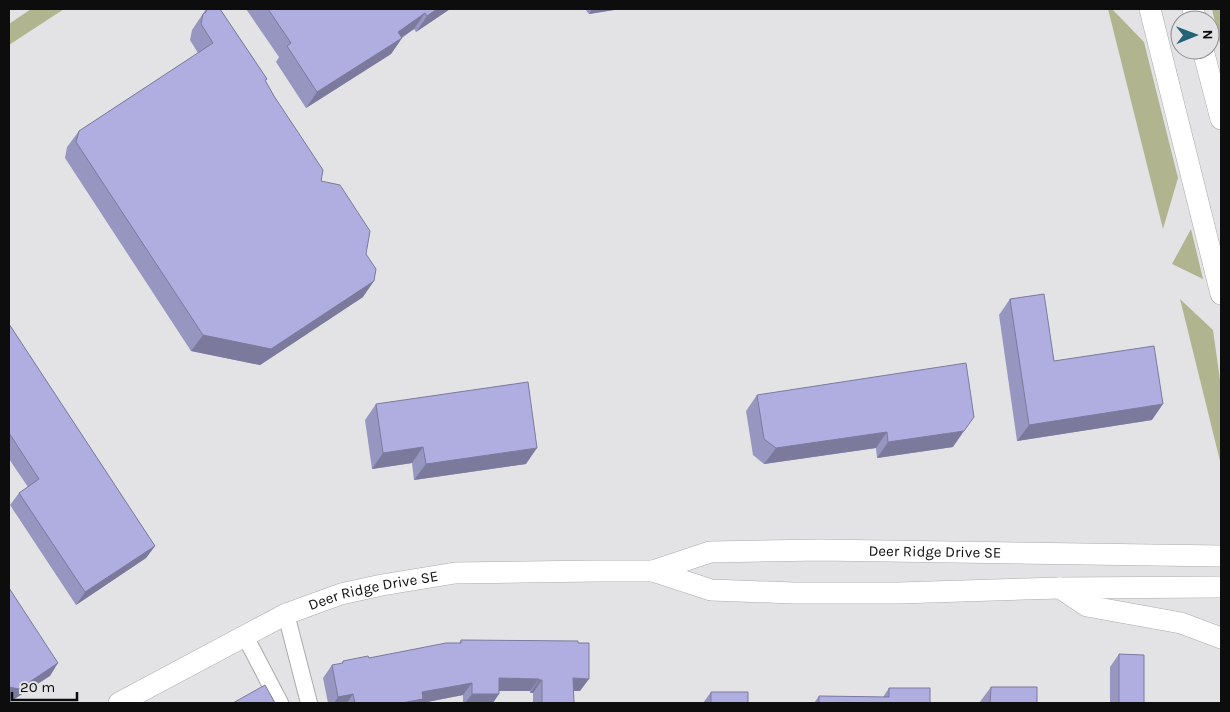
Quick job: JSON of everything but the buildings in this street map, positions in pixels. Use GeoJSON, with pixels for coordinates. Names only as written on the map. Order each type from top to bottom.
{"type":"FeatureCollection","features":[{"type":"Feature","properties":{"kind":"street"},"geometry":{"type":"LineString","coordinates":[[1150,9],[1221,294]]}},
{"type":"Feature","properties":{"kind":"street"},"geometry":{"type":"LineString","coordinates":[[1206,60],[1221,119]]}},
{"type":"Feature","properties":{"kind":"street"},"geometry":{"type":"LineString","coordinates":[[1211,555],[1221,539]]}},
{"type":"Feature","properties":{"kind":"street","name":"Deer Ridge Drive SE"},"geometry":{"type":"LineString","coordinates":[[653,571],[710,552],[820,550],[1211,555]]}},
{"type":"Feature","properties":{"kind":"street","name":"Deer Ridge Drive SE"},"geometry":{"type":"LineString","coordinates":[[119,703],[286,614],[341,594],[455,573],[597,570],[653,571],[711,590],[793,593],[1221,587]]}},
{"type":"Feature","properties":{"kind":"street"},"geometry":{"type":"LineString","coordinates":[[1060,588],[1087,606],[1181,622],[1221,638]]}},
{"type":"Feature","properties":{"kind":"street"},"geometry":{"type":"LineString","coordinates":[[286,614],[309,703]]}},
{"type":"Feature","properties":{"kind":"street"},"geometry":{"type":"LineString","coordinates":[[245,636],[280,703]]}},
{"type":"Feature","properties":{"kind":"green space"},"geometry":{"type":"Polygon","coordinates":[[[31,9],[64,9],[9,45],[9,24],[31,9]]]}},
{"type":"Feature","properties":{"kind":"green space"},"geometry":{"type":"Polygon","coordinates":[[[1108,9],[1112,9],[1144,42],[1178,178],[1163,229],[1108,9]]]}},
{"type":"Feature","properties":{"kind":"green space"},"geometry":{"type":"Polygon","coordinates":[[[1221,9],[1221,48],[1220,10],[1212,10],[1221,9]]]}},
{"type":"Feature","properties":{"kind":"green space"},"geometry":{"type":"Polygon","coordinates":[[[1191,229],[1203,279],[1172,264],[1191,229]]]}},
{"type":"Feature","properties":{"kind":"green space"},"geometry":{"type":"Polygon","coordinates":[[[1180,299],[1213,330],[1221,387],[1221,465],[1180,299]]]}}]}
